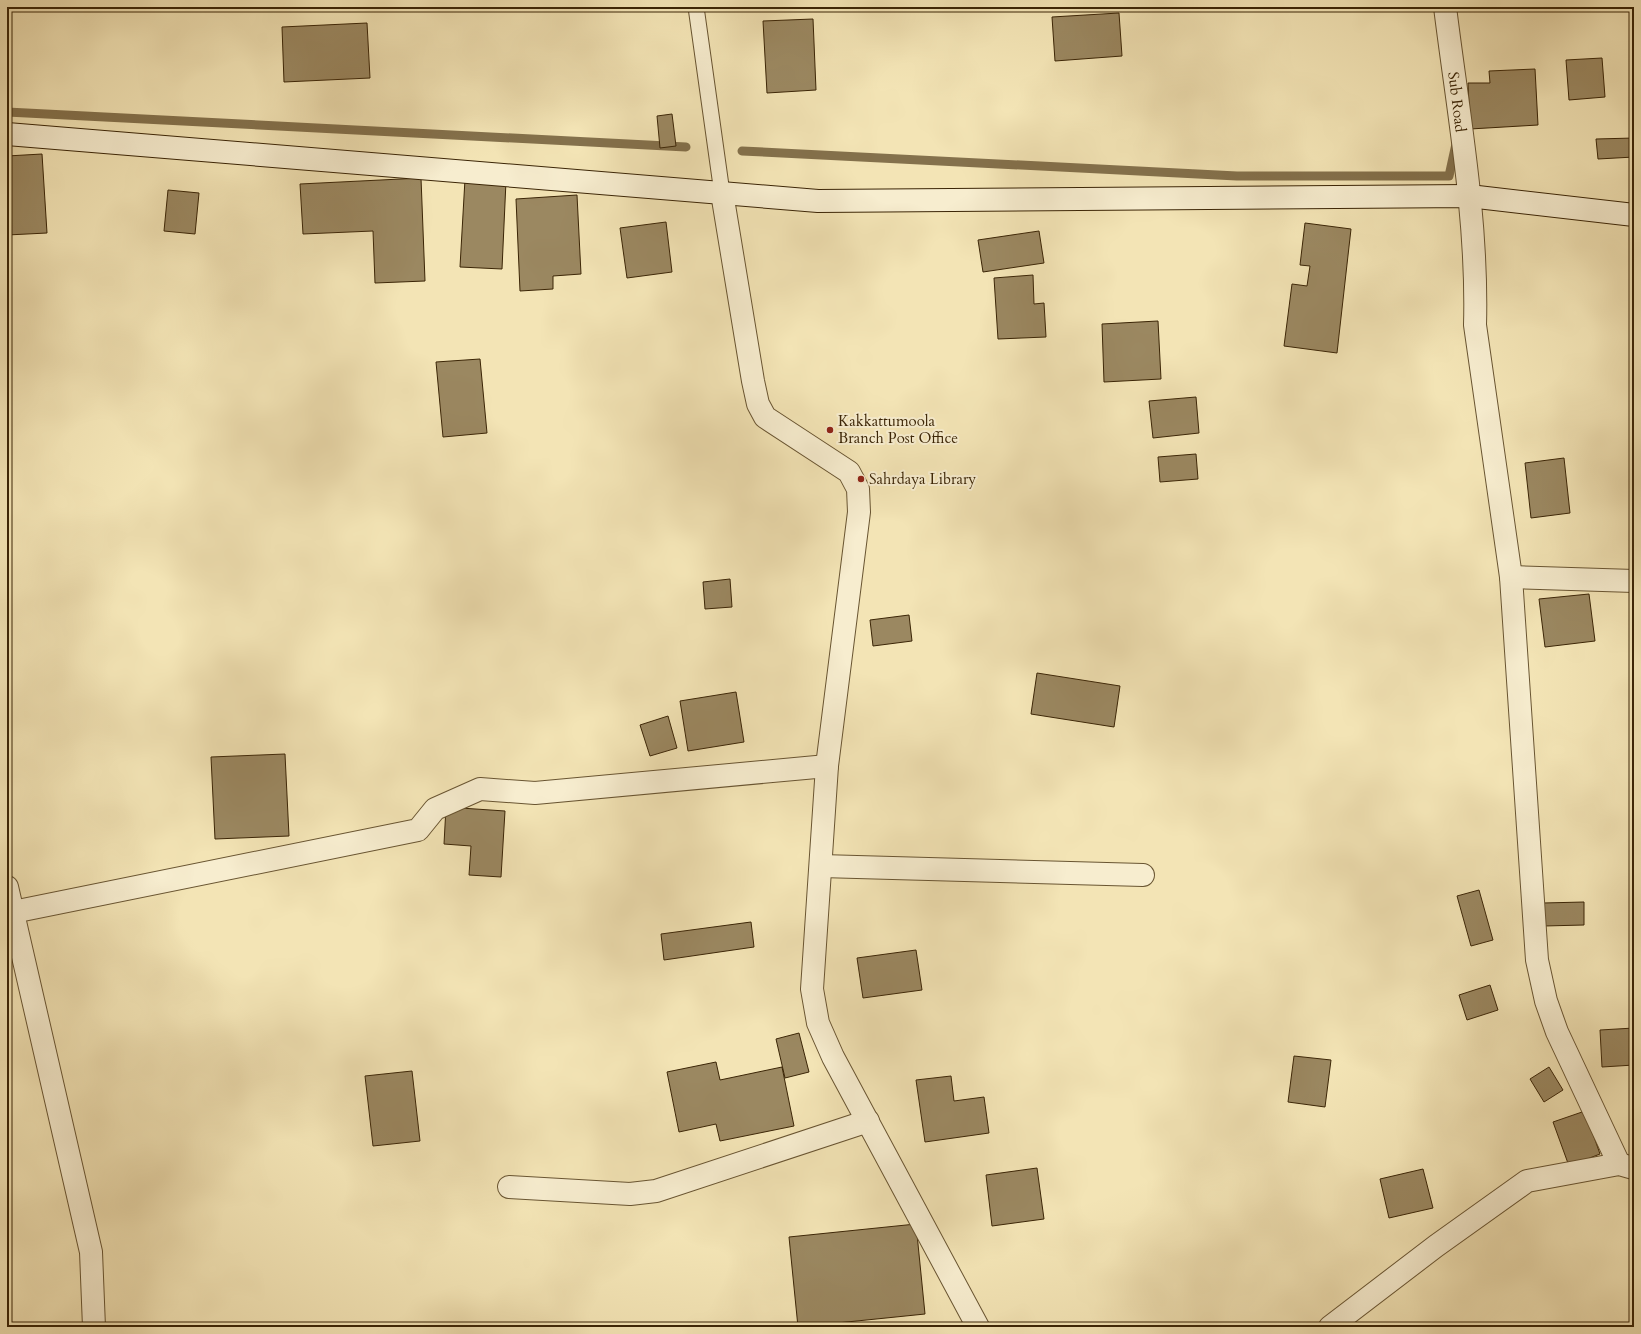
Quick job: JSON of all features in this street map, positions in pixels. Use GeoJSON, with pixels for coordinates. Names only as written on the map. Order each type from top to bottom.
{"type":"FeatureCollection","features":[{"type":"Feature","properties":{"kind":"street","name":"Sub Road"},"geometry":{"type":"LineString","coordinates":[[1444,7],[1469,196],[1476,291],[1475,325],[1511,577],[1537,960],[1546,1001],[1557,1032],[1627,1166]]}},
{"type":"Feature","properties":{"kind":"street"},"geometry":{"type":"LineString","coordinates":[[7,134],[818,201],[1469,196],[1634,215]]}},
{"type":"Feature","properties":{"kind":"street"},"geometry":{"type":"LineString","coordinates":[[722,193],[752,381],[758,404],[765,417],[850,472],[858,489],[859,512],[828,766],[812,989],[818,1024],[833,1057],[978,1327]]}},
{"type":"Feature","properties":{"kind":"street"},"geometry":{"type":"LineString","coordinates":[[1511,577],[1634,581]]}},
{"type":"Feature","properties":{"kind":"street"},"geometry":{"type":"LineString","coordinates":[[13,912],[418,830],[435,809],[480,789],[534,793],[828,766]]}},
{"type":"Feature","properties":{"kind":"street"},"geometry":{"type":"LineString","coordinates":[[821,866],[1143,875]]}},
{"type":"Feature","properties":{"kind":"street"},"geometry":{"type":"LineString","coordinates":[[7,887],[91,1252],[94,1327]]}},
{"type":"Feature","properties":{"kind":"street"},"geometry":{"type":"LineString","coordinates":[[509,1187],[630,1194],[656,1191],[868,1121]]}},
{"type":"Feature","properties":{"kind":"street"},"geometry":{"type":"LineString","coordinates":[[1330,1327],[1436,1246],[1526,1181],[1627,1166]]}},
{"type":"Feature","properties":{"kind":"lane"},"geometry":{"type":"LineString","coordinates":[[696,7],[722,193]]}},
{"type":"Feature","properties":{"kind":"building"},"geometry":{"type":"Polygon","coordinates":[[[1119,13],[1122,56],[1055,61],[1052,17],[1119,13]]]}},
{"type":"Feature","properties":{"kind":"building"},"geometry":{"type":"Polygon","coordinates":[[[813,19],[816,90],[767,93],[763,21],[813,19]]]}},
{"type":"Feature","properties":{"kind":"building"},"geometry":{"type":"Polygon","coordinates":[[[367,23],[370,78],[284,82],[282,27],[367,23]]]}},
{"type":"Feature","properties":{"kind":"building"},"geometry":{"type":"Polygon","coordinates":[[[1602,58],[1605,97],[1569,100],[1566,60],[1602,58]]]}},
{"type":"Feature","properties":{"kind":"building"},"geometry":{"type":"Polygon","coordinates":[[[1535,69],[1538,125],[1470,129],[1468,83],[1490,83],[1489,71],[1535,69]]]}},
{"type":"Feature","properties":{"kind":"building"},"geometry":{"type":"Polygon","coordinates":[[[672,114],[676,146],[660,148],[657,116],[672,114]]]}},
{"type":"Feature","properties":{"kind":"building"},"geometry":{"type":"Polygon","coordinates":[[[1634,138],[1634,157],[1598,159],[1596,139],[1634,138]]]}},
{"type":"Feature","properties":{"kind":"building"},"geometry":{"type":"Polygon","coordinates":[[[42,154],[47,233],[7,235],[7,156],[42,154]]]}},
{"type":"Feature","properties":{"kind":"building"},"geometry":{"type":"Polygon","coordinates":[[[421,178],[425,281],[375,283],[373,231],[303,234],[300,184],[421,178]]]}},
{"type":"Feature","properties":{"kind":"building"},"geometry":{"type":"Polygon","coordinates":[[[465,179],[506,181],[502,269],[460,267],[465,179]]]}},
{"type":"Feature","properties":{"kind":"building"},"geometry":{"type":"Polygon","coordinates":[[[168,190],[199,193],[195,234],[164,231],[168,190]]]}},
{"type":"Feature","properties":{"kind":"building"},"geometry":{"type":"Polygon","coordinates":[[[577,195],[581,274],[553,276],[553,289],[520,291],[516,199],[577,195]]]}},
{"type":"Feature","properties":{"kind":"building"},"geometry":{"type":"Polygon","coordinates":[[[666,222],[672,272],[627,278],[620,228],[666,222]]]}},
{"type":"Feature","properties":{"kind":"building"},"geometry":{"type":"Polygon","coordinates":[[[1305,223],[1351,229],[1337,353],[1284,346],[1292,284],[1307,286],[1310,266],[1300,265],[1305,223]]]}},
{"type":"Feature","properties":{"kind":"building"},"geometry":{"type":"Polygon","coordinates":[[[1039,231],[1044,263],[983,272],[978,240],[1039,231]]]}},
{"type":"Feature","properties":{"kind":"building"},"geometry":{"type":"Polygon","coordinates":[[[1033,275],[1034,304],[1044,303],[1046,337],[998,339],[994,278],[1033,275]]]}},
{"type":"Feature","properties":{"kind":"building"},"geometry":{"type":"Polygon","coordinates":[[[1158,321],[1161,379],[1104,382],[1102,324],[1158,321]]]}},
{"type":"Feature","properties":{"kind":"building"},"geometry":{"type":"Polygon","coordinates":[[[480,359],[487,433],[443,437],[436,362],[480,359]]]}},
{"type":"Feature","properties":{"kind":"building"},"geometry":{"type":"Polygon","coordinates":[[[1196,397],[1199,433],[1153,438],[1149,401],[1196,397]]]}},
{"type":"Feature","properties":{"kind":"building"},"geometry":{"type":"Polygon","coordinates":[[[1196,454],[1198,479],[1160,482],[1158,457],[1196,454]]]}},
{"type":"Feature","properties":{"kind":"building"},"geometry":{"type":"Polygon","coordinates":[[[1564,458],[1570,513],[1531,518],[1525,463],[1564,458]]]}},
{"type":"Feature","properties":{"kind":"building"},"geometry":{"type":"Polygon","coordinates":[[[730,579],[732,607],[705,609],[703,582],[730,579]]]}},
{"type":"Feature","properties":{"kind":"building"},"geometry":{"type":"Polygon","coordinates":[[[1589,594],[1595,641],[1545,647],[1539,599],[1589,594]]]}},
{"type":"Feature","properties":{"kind":"building"},"geometry":{"type":"Polygon","coordinates":[[[909,615],[912,641],[873,646],[870,620],[909,615]]]}},
{"type":"Feature","properties":{"kind":"building"},"geometry":{"type":"Polygon","coordinates":[[[1037,673],[1120,686],[1114,727],[1031,714],[1037,673]]]}},
{"type":"Feature","properties":{"kind":"building"},"geometry":{"type":"Polygon","coordinates":[[[736,692],[744,742],[688,751],[680,701],[736,692]]]}},
{"type":"Feature","properties":{"kind":"building"},"geometry":{"type":"Polygon","coordinates":[[[668,716],[677,748],[650,756],[640,725],[668,716]]]}},
{"type":"Feature","properties":{"kind":"building"},"geometry":{"type":"Polygon","coordinates":[[[285,754],[289,836],[215,839],[211,757],[285,754]]]}},
{"type":"Feature","properties":{"kind":"building"},"geometry":{"type":"Polygon","coordinates":[[[446,807],[505,811],[501,877],[469,875],[471,846],[444,844],[446,807]]]}},
{"type":"Feature","properties":{"kind":"building"},"geometry":{"type":"Polygon","coordinates":[[[1479,890],[1493,940],[1471,946],[1457,896],[1479,890]]]}},
{"type":"Feature","properties":{"kind":"building"},"geometry":{"type":"Polygon","coordinates":[[[1584,902],[1584,925],[1544,926],[1543,903],[1584,902]]]}},
{"type":"Feature","properties":{"kind":"building"},"geometry":{"type":"Polygon","coordinates":[[[751,922],[754,947],[664,960],[661,934],[751,922]]]}},
{"type":"Feature","properties":{"kind":"building"},"geometry":{"type":"Polygon","coordinates":[[[916,950],[922,990],[863,998],[857,958],[916,950]]]}},
{"type":"Feature","properties":{"kind":"building"},"geometry":{"type":"Polygon","coordinates":[[[1490,985],[1498,1010],[1467,1020],[1459,995],[1490,985]]]}},
{"type":"Feature","properties":{"kind":"building"},"geometry":{"type":"Polygon","coordinates":[[[1634,1028],[1634,1065],[1602,1067],[1600,1030],[1634,1028]]]}},
{"type":"Feature","properties":{"kind":"building"},"geometry":{"type":"Polygon","coordinates":[[[799,1033],[809,1072],[785,1078],[776,1039],[799,1033]]]}},
{"type":"Feature","properties":{"kind":"building"},"geometry":{"type":"Polygon","coordinates":[[[1294,1056],[1331,1060],[1325,1107],[1288,1102],[1294,1056]]]}},
{"type":"Feature","properties":{"kind":"building"},"geometry":{"type":"Polygon","coordinates":[[[716,1062],[720,1080],[782,1067],[794,1126],[720,1141],[716,1124],[679,1132],[667,1072],[716,1062]]]}},
{"type":"Feature","properties":{"kind":"building"},"geometry":{"type":"Polygon","coordinates":[[[1549,1067],[1563,1090],[1544,1102],[1530,1079],[1549,1067]]]}},
{"type":"Feature","properties":{"kind":"building"},"geometry":{"type":"Polygon","coordinates":[[[412,1071],[420,1141],[373,1146],[365,1076],[412,1071]]]}},
{"type":"Feature","properties":{"kind":"building"},"geometry":{"type":"Polygon","coordinates":[[[951,1076],[954,1101],[984,1097],[989,1133],[925,1142],[916,1080],[951,1076]]]}},
{"type":"Feature","properties":{"kind":"building"},"geometry":{"type":"Polygon","coordinates":[[[1585,1111],[1600,1154],[1569,1166],[1553,1122],[1585,1111]]]}},
{"type":"Feature","properties":{"kind":"building"},"geometry":{"type":"Polygon","coordinates":[[[1037,1168],[1044,1219],[992,1226],[986,1175],[1037,1168]]]}},
{"type":"Feature","properties":{"kind":"building"},"geometry":{"type":"Polygon","coordinates":[[[1423,1169],[1433,1208],[1389,1218],[1380,1179],[1423,1169]]]}},
{"type":"Feature","properties":{"kind":"building"},"geometry":{"type":"Polygon","coordinates":[[[916,1224],[925,1314],[798,1327],[789,1237],[916,1224]]]}},
{"type":"Feature","properties":{"kind":"waterway"},"geometry":{"type":"LineString","coordinates":[[7,112],[686,147]]}},
{"type":"Feature","properties":{"kind":"waterway"},"geometry":{"type":"LineString","coordinates":[[742,151],[1237,176],[1449,176],[1456,144]]}},
{"type":"Feature","properties":{"kind":"place","name":"Kakkattumoola Branch Post Office"},"geometry":{"type":"Point","coordinates":[830,430]}},
{"type":"Feature","properties":{"kind":"place","name":"Sahrdaya Library"},"geometry":{"type":"Point","coordinates":[861,479]}}]}
